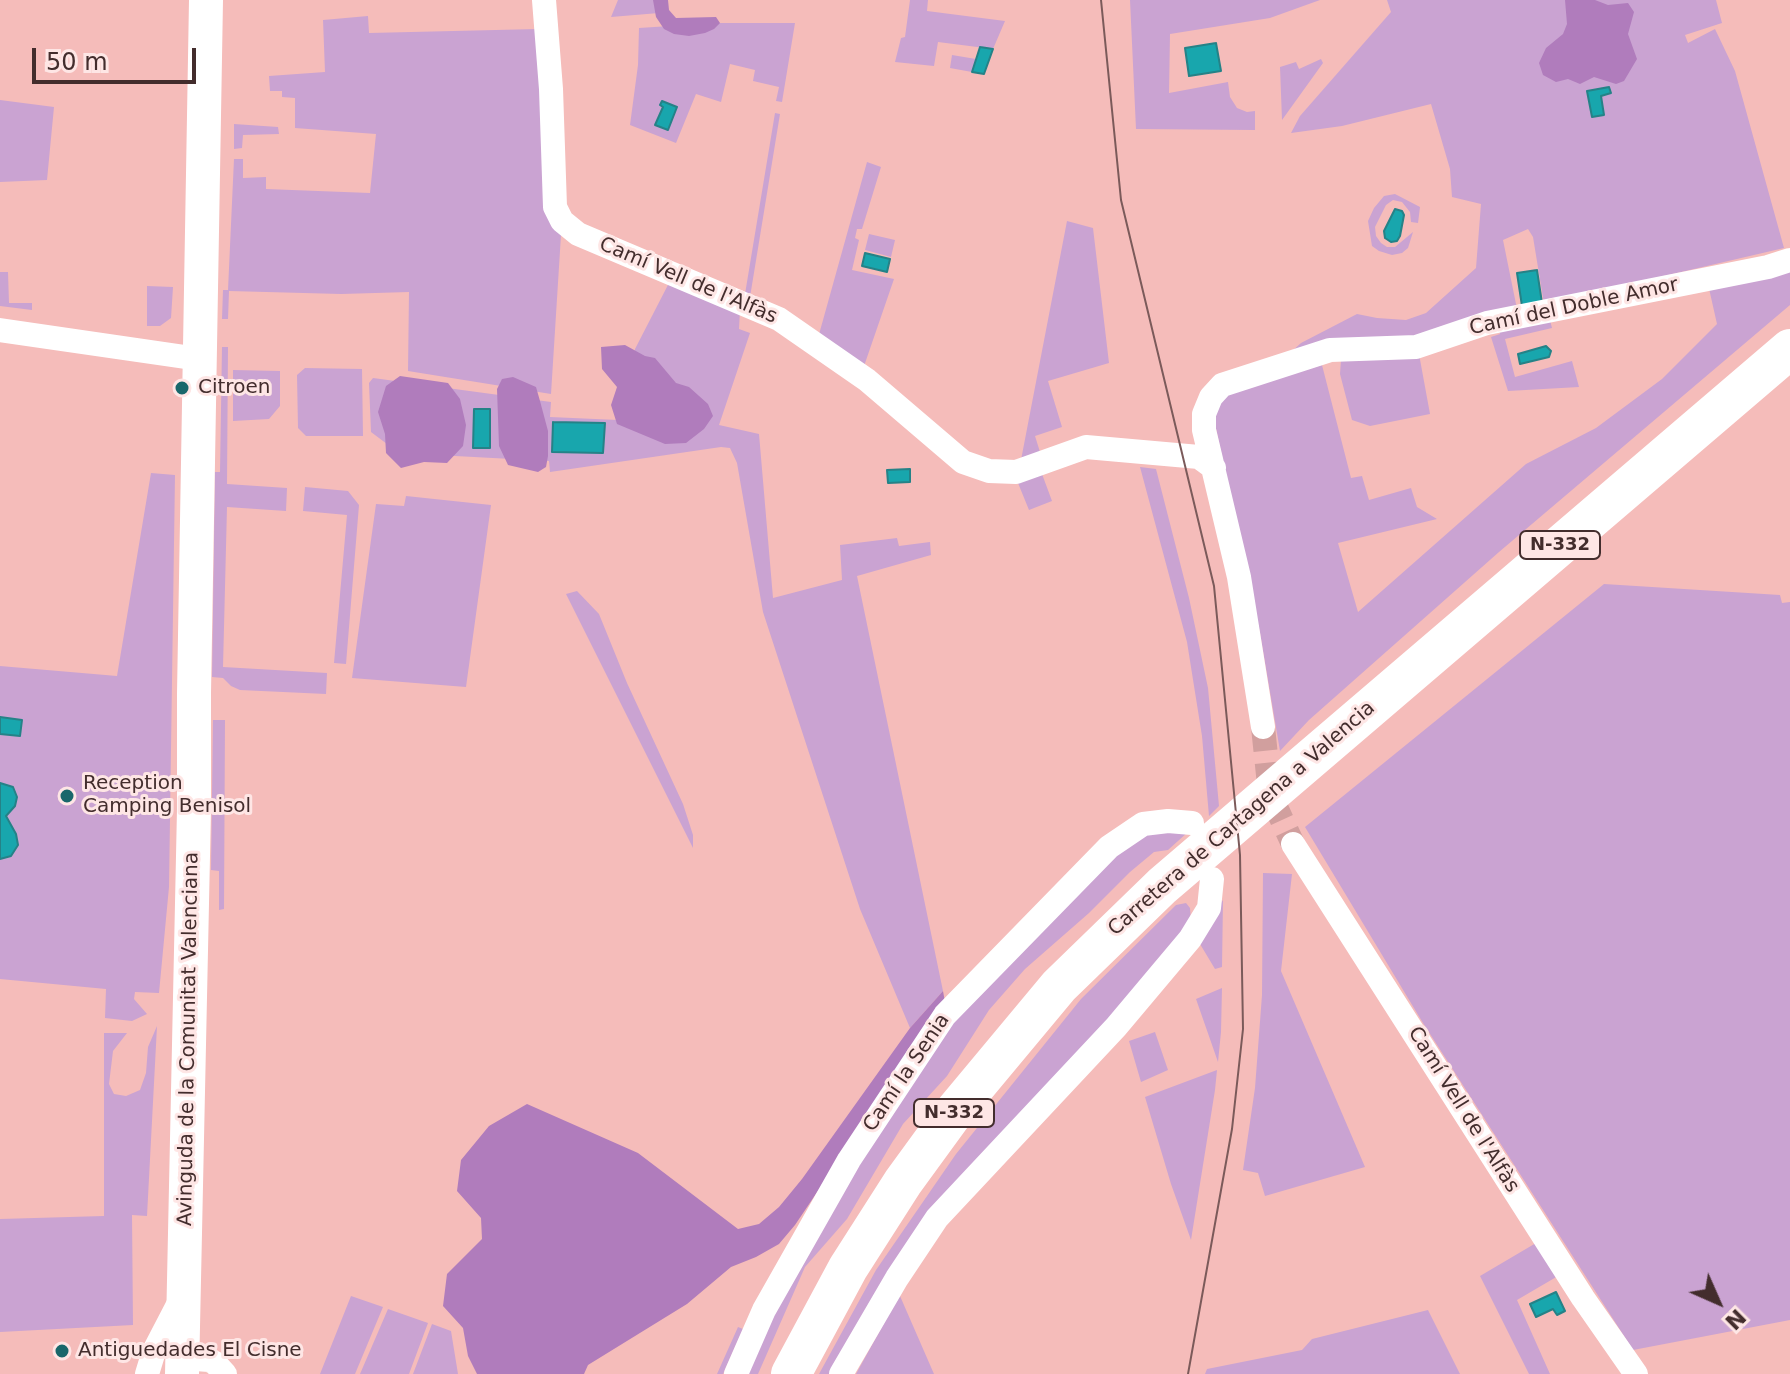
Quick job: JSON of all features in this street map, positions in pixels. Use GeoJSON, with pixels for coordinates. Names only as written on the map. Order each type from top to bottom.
{"type":"FeatureCollection","features":[{"type":"Feature","properties":{"kind":"highway","name":"Carretera de Cartagena a Valencia"},"geometry":{"type":"LineString","coordinates":[[791,1374],[826,1308],[903,1182],[954,1112],[1059,986],[1162,886],[1790,349]]}},
{"type":"Feature","properties":{"kind":"main road","name":"Avinguda de la Comunitat Valenciana"},"geometry":{"type":"LineString","coordinates":[[182,1366],[194,837],[206,0]]}},
{"type":"Feature","properties":{"kind":"street","name":"Camí Vell de l'Alfàs"},"geometry":{"type":"LineString","coordinates":[[544,0],[555,207],[562,221],[578,234],[779,319],[867,380],[963,462],[989,471],[1016,472],[1086,447],[1199,457],[1214,468]]}},
{"type":"Feature","properties":{"kind":"street","name":"Camí del Doble Amor"},"geometry":{"type":"LineString","coordinates":[[1204,430],[1204,414],[1211,397],[1222,385],[1330,350],[1416,347],[1487,323],[1790,260]]}},
{"type":"Feature","properties":{"kind":"street"},"geometry":{"type":"LineString","coordinates":[[0,330],[199,359]]}},
{"type":"Feature","properties":{"kind":"street"},"geometry":{"type":"LineString","coordinates":[[1181,455],[1196,446],[1204,430]]}},
{"type":"Feature","properties":{"kind":"street"},"geometry":{"type":"LineString","coordinates":[[1204,430],[1239,577],[1263,727]]}},
{"type":"Feature","properties":{"kind":"street","name":"Camí la Senia"},"geometry":{"type":"LineString","coordinates":[[736,1374],[764,1310],[849,1160],[945,1015],[1109,847],[1143,824],[1168,821],[1192,823]]}},
{"type":"Feature","properties":{"kind":"street","name":"Camí Vell de l'Alfàs"},"geometry":{"type":"LineString","coordinates":[[1293,844],[1583,1298],[1636,1374]]}},
{"type":"Feature","properties":{"kind":"street"},"geometry":{"type":"LineString","coordinates":[[841,1374],[897,1278],[937,1218],[1116,1027],[1190,939],[1209,908],[1212,879]]}},
{"type":"Feature","properties":{"kind":"street"},"geometry":{"type":"LineString","coordinates":[[147,1374],[154,1351],[183,1293]]}},
{"type":"Feature","properties":{"kind":"street"},"geometry":{"type":"LineString","coordinates":[[182,1366],[209,1360],[225,1374]]}},
{"type":"Feature","properties":{"kind":"shaded area"},"geometry":{"type":"Polygon","coordinates":[[[618,0],[658,0],[659,13],[611,17],[618,0]]]}},
{"type":"Feature","properties":{"kind":"shaded area"},"geometry":{"type":"Polygon","coordinates":[[[653,0],[668,0],[669,10],[676,18],[716,17],[720,23],[705,33],[689,36],[674,34],[664,29],[656,17],[653,0]]]}},
{"type":"Feature","properties":{"kind":"shaded area"},"geometry":{"type":"Polygon","coordinates":[[[910,0],[928,0],[927,11],[1005,21],[993,49],[938,42],[934,66],[895,62],[901,38],[905,37],[910,0]]]}},
{"type":"Feature","properties":{"kind":"shaded area"},"geometry":{"type":"Polygon","coordinates":[[[1130,0],[1320,0],[1270,18],[1170,34],[1169,93],[1228,82],[1230,97],[1237,108],[1255,111],[1255,130],[1136,129],[1130,0]]]}},
{"type":"Feature","properties":{"kind":"shaded area"},"geometry":{"type":"Polygon","coordinates":[[[1387,0],[1716,0],[1722,23],[1685,35],[1688,43],[1715,29],[1735,71],[1784,248],[1544,304],[1533,237],[1528,229],[1503,240],[1517,309],[1419,340],[1290,353],[1301,343],[1357,314],[1406,320],[1426,313],[1476,268],[1481,204],[1452,197],[1450,169],[1431,104],[1342,126],[1291,133],[1300,116],[1391,12],[1387,0]]]}},
{"type":"Feature","properties":{"kind":"shaded area"},"geometry":{"type":"Polygon","coordinates":[[[1565,0],[1595,0],[1608,5],[1628,3],[1634,12],[1628,34],[1637,59],[1624,81],[1616,84],[1594,77],[1580,84],[1568,79],[1556,82],[1543,75],[1539,63],[1546,48],[1563,34],[1567,24],[1565,0]]]}},
{"type":"Feature","properties":{"kind":"shaded area"},"geometry":{"type":"Polygon","coordinates":[[[368,16],[369,33],[538,29],[553,227],[561,235],[551,394],[408,371],[409,292],[229,291],[228,319],[222,319],[223,290],[228,290],[234,159],[243,159],[243,178],[266,177],[266,189],[370,193],[376,134],[295,128],[295,98],[282,97],[282,91],[270,91],[269,76],[325,72],[323,20],[368,16]]]}},
{"type":"Feature","properties":{"kind":"shaded area"},"geometry":{"type":"Polygon","coordinates":[[[716,23],[795,23],[782,102],[776,101],[779,87],[753,81],[755,70],[730,64],[721,102],[696,94],[676,143],[630,125],[638,65],[639,28],[716,23]]]}},
{"type":"Feature","properties":{"kind":"shaded area"},"geometry":{"type":"Polygon","coordinates":[[[952,55],[976,59],[972,72],[950,68],[952,55]]]}},
{"type":"Feature","properties":{"kind":"shaded area"},"geometry":{"type":"Polygon","coordinates":[[[1321,59],[1323,63],[1282,120],[1280,67],[1296,62],[1299,69],[1321,59]]]}},
{"type":"Feature","properties":{"kind":"shaded area"},"geometry":{"type":"Polygon","coordinates":[[[0,100],[54,107],[47,180],[0,182],[0,100]]]}},
{"type":"Feature","properties":{"kind":"shaded area"},"geometry":{"type":"Polygon","coordinates":[[[775,113],[780,114],[750,297],[745,294],[775,113]]]}},
{"type":"Feature","properties":{"kind":"shaded area"},"geometry":{"type":"Polygon","coordinates":[[[234,124],[278,127],[279,134],[243,135],[242,148],[234,149],[234,124]]]}},
{"type":"Feature","properties":{"kind":"shaded area"},"geometry":{"type":"Polygon","coordinates":[[[867,162],[881,167],[862,229],[857,229],[855,238],[859,240],[852,270],[894,279],[863,369],[818,338],[867,162]]]}},
{"type":"Feature","properties":{"kind":"shaded area"},"geometry":{"type":"Polygon","coordinates":[[[1395,194],[1420,207],[1418,223],[1411,222],[1410,212],[1402,202],[1393,200],[1386,205],[1375,227],[1381,243],[1395,247],[1413,232],[1408,248],[1392,255],[1372,246],[1368,221],[1384,196],[1395,194]]]}},
{"type":"Feature","properties":{"kind":"shaded area"},"geometry":{"type":"Polygon","coordinates":[[[1067,221],[1093,228],[1109,363],[1048,381],[1062,427],[1035,436],[1040,452],[1021,460],[1067,221]]]}},
{"type":"Feature","properties":{"kind":"shaded area"},"geometry":{"type":"Polygon","coordinates":[[[869,234],[895,240],[891,257],[865,250],[869,234]]]}},
{"type":"Feature","properties":{"kind":"shaded area"},"geometry":{"type":"Polygon","coordinates":[[[1790,268],[1790,305],[1499,552],[1309,720],[1280,751],[1260,633],[1215,424],[1216,410],[1224,394],[1322,365],[1351,478],[1362,476],[1369,500],[1411,488],[1417,507],[1437,519],[1338,543],[1358,612],[1526,464],[1596,428],[1662,379],[1717,324],[1708,284],[1790,268]]]}},
{"type":"Feature","properties":{"kind":"shaded area"},"geometry":{"type":"Polygon","coordinates":[[[0,272],[8,272],[9,303],[32,303],[32,310],[0,306],[0,272]]]}},
{"type":"Feature","properties":{"kind":"shaded area"},"geometry":{"type":"Polygon","coordinates":[[[670,281],[740,310],[739,329],[750,333],[719,425],[759,434],[773,598],[842,580],[840,545],[897,538],[899,546],[930,542],[931,555],[857,576],[943,991],[910,1028],[860,909],[763,612],[737,463],[730,448],[550,472],[549,461],[399,453],[371,432],[369,383],[373,378],[551,402],[550,417],[618,420],[635,349],[670,281]]]}},
{"type":"Feature","properties":{"kind":"shaded area"},"geometry":{"type":"Polygon","coordinates":[[[147,286],[173,287],[171,318],[160,326],[147,326],[147,286]]]}},
{"type":"Feature","properties":{"kind":"shaded area"},"geometry":{"type":"Polygon","coordinates":[[[1549,316],[1552,328],[1505,339],[1515,377],[1572,361],[1579,387],[1508,391],[1491,337],[1500,334],[1498,327],[1549,316]]]}},
{"type":"Feature","properties":{"kind":"shaded area"},"geometry":{"type":"Polygon","coordinates":[[[625,345],[655,358],[676,383],[689,387],[708,404],[713,416],[704,429],[686,443],[665,444],[617,424],[611,405],[617,387],[602,369],[601,347],[625,345]]]}},
{"type":"Feature","properties":{"kind":"shaded area"},"geometry":{"type":"Polygon","coordinates":[[[222,347],[228,347],[227,484],[287,488],[286,511],[227,507],[223,667],[327,673],[326,694],[240,690],[223,678],[212,677],[215,472],[220,472],[222,347]]]}},
{"type":"Feature","properties":{"kind":"shaded area"},"geometry":{"type":"Polygon","coordinates":[[[1419,354],[1430,414],[1370,426],[1352,420],[1340,374],[1341,360],[1419,354]]]}},
{"type":"Feature","properties":{"kind":"shaded area"},"geometry":{"type":"Polygon","coordinates":[[[305,368],[362,369],[363,436],[306,436],[298,428],[297,375],[305,368]]]}},
{"type":"Feature","properties":{"kind":"shaded area"},"geometry":{"type":"Polygon","coordinates":[[[233,370],[280,371],[280,406],[269,419],[233,421],[233,370]]]}},
{"type":"Feature","properties":{"kind":"shaded area"},"geometry":{"type":"Polygon","coordinates":[[[400,376],[448,383],[460,399],[466,425],[463,446],[447,463],[424,462],[401,468],[386,453],[385,434],[378,412],[386,386],[400,376]]]}},
{"type":"Feature","properties":{"kind":"shaded area"},"geometry":{"type":"Polygon","coordinates":[[[513,377],[536,387],[548,431],[546,467],[538,472],[508,465],[499,446],[497,389],[502,379],[513,377]]]}},
{"type":"Feature","properties":{"kind":"shaded area"},"geometry":{"type":"Polygon","coordinates":[[[1140,467],[1156,469],[1208,688],[1219,806],[1209,816],[1202,736],[1187,642],[1140,467]]]}},
{"type":"Feature","properties":{"kind":"shaded area"},"geometry":{"type":"Polygon","coordinates":[[[151,473],[175,475],[169,887],[159,993],[135,992],[134,999],[147,1014],[132,1021],[105,1018],[106,989],[0,979],[0,666],[117,676],[151,473]]]}},
{"type":"Feature","properties":{"kind":"shaded area"},"geometry":{"type":"Polygon","coordinates":[[[1042,474],[1052,501],[1029,510],[1018,483],[1042,474]]]}},
{"type":"Feature","properties":{"kind":"shaded area"},"geometry":{"type":"Polygon","coordinates":[[[305,487],[348,491],[359,505],[346,664],[334,663],[347,515],[303,511],[305,487]]]}},
{"type":"Feature","properties":{"kind":"shaded area"},"geometry":{"type":"Polygon","coordinates":[[[406,496],[491,505],[466,687],[352,678],[376,504],[404,506],[406,496]]]}},
{"type":"Feature","properties":{"kind":"shaded area"},"geometry":{"type":"Polygon","coordinates":[[[1604,584],[1780,595],[1782,603],[1790,602],[1790,1320],[1633,1350],[1423,1023],[1305,827],[1604,584]]]}},
{"type":"Feature","properties":{"kind":"shaded area"},"geometry":{"type":"Polygon","coordinates":[[[577,591],[599,614],[683,804],[693,835],[693,848],[566,594],[577,591]]]}},
{"type":"Feature","properties":{"kind":"shaded area"},"geometry":{"type":"Polygon","coordinates":[[[213,720],[225,720],[224,909],[219,910],[219,871],[211,870],[213,720]]]}},
{"type":"Feature","properties":{"kind":"shaded area"},"geometry":{"type":"Polygon","coordinates":[[[1155,829],[1188,832],[1168,850],[1154,852],[1130,872],[1025,969],[989,1010],[947,1076],[903,1124],[847,1219],[805,1267],[758,1374],[742,1374],[859,1155],[953,1017],[1109,854],[1155,829]]]}},
{"type":"Feature","properties":{"kind":"shaded area"},"geometry":{"type":"Polygon","coordinates":[[[1263,873],[1292,874],[1281,971],[1365,1167],[1265,1196],[1258,1173],[1243,1170],[1255,1088],[1262,995],[1263,873]]]}},
{"type":"Feature","properties":{"kind":"shaded area"},"geometry":{"type":"Polygon","coordinates":[[[1223,900],[1222,967],[1215,969],[1197,939],[1223,900]]]}},
{"type":"Feature","properties":{"kind":"shaded area"},"geometry":{"type":"Polygon","coordinates":[[[1186,903],[1190,908],[1191,922],[1076,1057],[831,1374],[819,1374],[876,1270],[956,1154],[1081,999],[1176,905],[1186,903]]]}},
{"type":"Feature","properties":{"kind":"shaded area"},"geometry":{"type":"Polygon","coordinates":[[[1222,988],[1221,1032],[1218,1062],[1196,999],[1222,988]]]}},
{"type":"Feature","properties":{"kind":"shaded area"},"geometry":{"type":"Polygon","coordinates":[[[943,991],[945,1002],[795,1225],[779,1244],[731,1267],[687,1304],[588,1365],[584,1374],[477,1374],[468,1356],[463,1328],[443,1306],[447,1274],[482,1239],[481,1218],[457,1191],[461,1160],[489,1126],[527,1104],[638,1153],[738,1229],[759,1224],[779,1207],[802,1179],[910,1028],[943,991]]]}},
{"type":"Feature","properties":{"kind":"shaded area"},"geometry":{"type":"Polygon","coordinates":[[[157,1026],[147,1216],[132,1215],[133,1325],[0,1332],[0,1219],[104,1216],[104,1033],[127,1033],[113,1051],[109,1084],[114,1094],[126,1096],[140,1090],[146,1073],[148,1047],[157,1026]]]}},
{"type":"Feature","properties":{"kind":"shaded area"},"geometry":{"type":"Polygon","coordinates":[[[1155,1032],[1168,1070],[1141,1082],[1129,1041],[1155,1032]]]}},
{"type":"Feature","properties":{"kind":"shaded area"},"geometry":{"type":"Polygon","coordinates":[[[1217,1070],[1215,1090],[1191,1240],[1145,1097],[1217,1070]]]}},
{"type":"Feature","properties":{"kind":"shaded area"},"geometry":{"type":"Polygon","coordinates":[[[1536,1243],[1558,1276],[1517,1300],[1550,1374],[1529,1374],[1480,1276],[1536,1243]]]}},
{"type":"Feature","properties":{"kind":"shaded area"},"geometry":{"type":"Polygon","coordinates":[[[351,1296],[383,1307],[355,1374],[320,1374],[351,1296]]]}},
{"type":"Feature","properties":{"kind":"shaded area"},"geometry":{"type":"Polygon","coordinates":[[[900,1296],[934,1374],[856,1374],[889,1314],[900,1296]]]}},
{"type":"Feature","properties":{"kind":"shaded area"},"geometry":{"type":"Polygon","coordinates":[[[388,1309],[428,1323],[409,1374],[360,1374],[388,1309]]]}},
{"type":"Feature","properties":{"kind":"shaded area"},"geometry":{"type":"Polygon","coordinates":[[[1428,1310],[1460,1374],[1205,1374],[1207,1369],[1302,1350],[1312,1339],[1428,1310]]]}},
{"type":"Feature","properties":{"kind":"shaded area"},"geometry":{"type":"Polygon","coordinates":[[[432,1324],[451,1331],[458,1374],[413,1374],[432,1324]]]}},
{"type":"Feature","properties":{"kind":"shaded area"},"geometry":{"type":"Polygon","coordinates":[[[738,1327],[743,1329],[723,1374],[717,1374],[738,1327]]]}},
{"type":"Feature","properties":{"kind":"water"},"geometry":{"type":"Polygon","coordinates":[[[1216,43],[1221,71],[1189,76],[1185,48],[1216,43]]]}},
{"type":"Feature","properties":{"kind":"water"},"geometry":{"type":"Polygon","coordinates":[[[980,47],[993,49],[984,74],[972,72],[980,47]]]}},
{"type":"Feature","properties":{"kind":"water"},"geometry":{"type":"Polygon","coordinates":[[[1609,87],[1611,93],[1601,96],[1604,115],[1592,117],[1587,91],[1609,87]]]}},
{"type":"Feature","properties":{"kind":"water"},"geometry":{"type":"Polygon","coordinates":[[[662,101],[677,107],[668,130],[655,125],[663,107],[660,105],[662,101]]]}},
{"type":"Feature","properties":{"kind":"water"},"geometry":{"type":"Polygon","coordinates":[[[1395,209],[1404,215],[1400,236],[1397,241],[1391,242],[1385,238],[1384,231],[1395,209]]]}},
{"type":"Feature","properties":{"kind":"water"},"geometry":{"type":"Polygon","coordinates":[[[865,253],[890,259],[887,272],[862,266],[865,253]]]}},
{"type":"Feature","properties":{"kind":"water"},"geometry":{"type":"Polygon","coordinates":[[[1537,270],[1542,303],[1522,306],[1517,273],[1537,270]]]}},
{"type":"Feature","properties":{"kind":"water"},"geometry":{"type":"Polygon","coordinates":[[[1546,346],[1551,351],[1549,357],[1520,364],[1518,354],[1546,346]]]}},
{"type":"Feature","properties":{"kind":"water"},"geometry":{"type":"Polygon","coordinates":[[[474,409],[490,409],[490,448],[473,448],[474,409]]]}},
{"type":"Feature","properties":{"kind":"water"},"geometry":{"type":"Polygon","coordinates":[[[553,422],[605,423],[603,453],[552,452],[553,422]]]}},
{"type":"Feature","properties":{"kind":"water"},"geometry":{"type":"Polygon","coordinates":[[[910,469],[910,482],[888,483],[887,470],[910,469]]]}},
{"type":"Feature","properties":{"kind":"water"},"geometry":{"type":"Polygon","coordinates":[[[0,717],[22,720],[20,736],[0,734],[0,717]]]}},
{"type":"Feature","properties":{"kind":"water"},"geometry":{"type":"Polygon","coordinates":[[[0,783],[13,787],[17,797],[15,806],[6,816],[18,845],[11,856],[0,859],[0,783]]]}},
{"type":"Feature","properties":{"kind":"water"},"geometry":{"type":"Polygon","coordinates":[[[1556,1292],[1565,1311],[1557,1315],[1553,1309],[1536,1317],[1530,1304],[1556,1292]]]}},
{"type":"Feature","properties":{"kind":"tunnel"},"geometry":{"type":"LineString","coordinates":[[1263,727],[1270,794],[1293,844]]}},
{"type":"Feature","properties":{"kind":"tram line"},"geometry":{"type":"LineString","coordinates":[[1101,0],[1121,200],[1214,586],[1240,855],[1243,1029],[1232,1129],[1188,1374]]}},
{"type":"Feature","properties":{"kind":"place","name":"Citroen"},"geometry":{"type":"Point","coordinates":[182,388]}},
{"type":"Feature","properties":{"kind":"place","name":"Reception Camping Benisol"},"geometry":{"type":"Point","coordinates":[67,796]}},
{"type":"Feature","properties":{"kind":"place","name":"Antiguedades El Cisne"},"geometry":{"type":"Point","coordinates":[62,1351]}}]}
